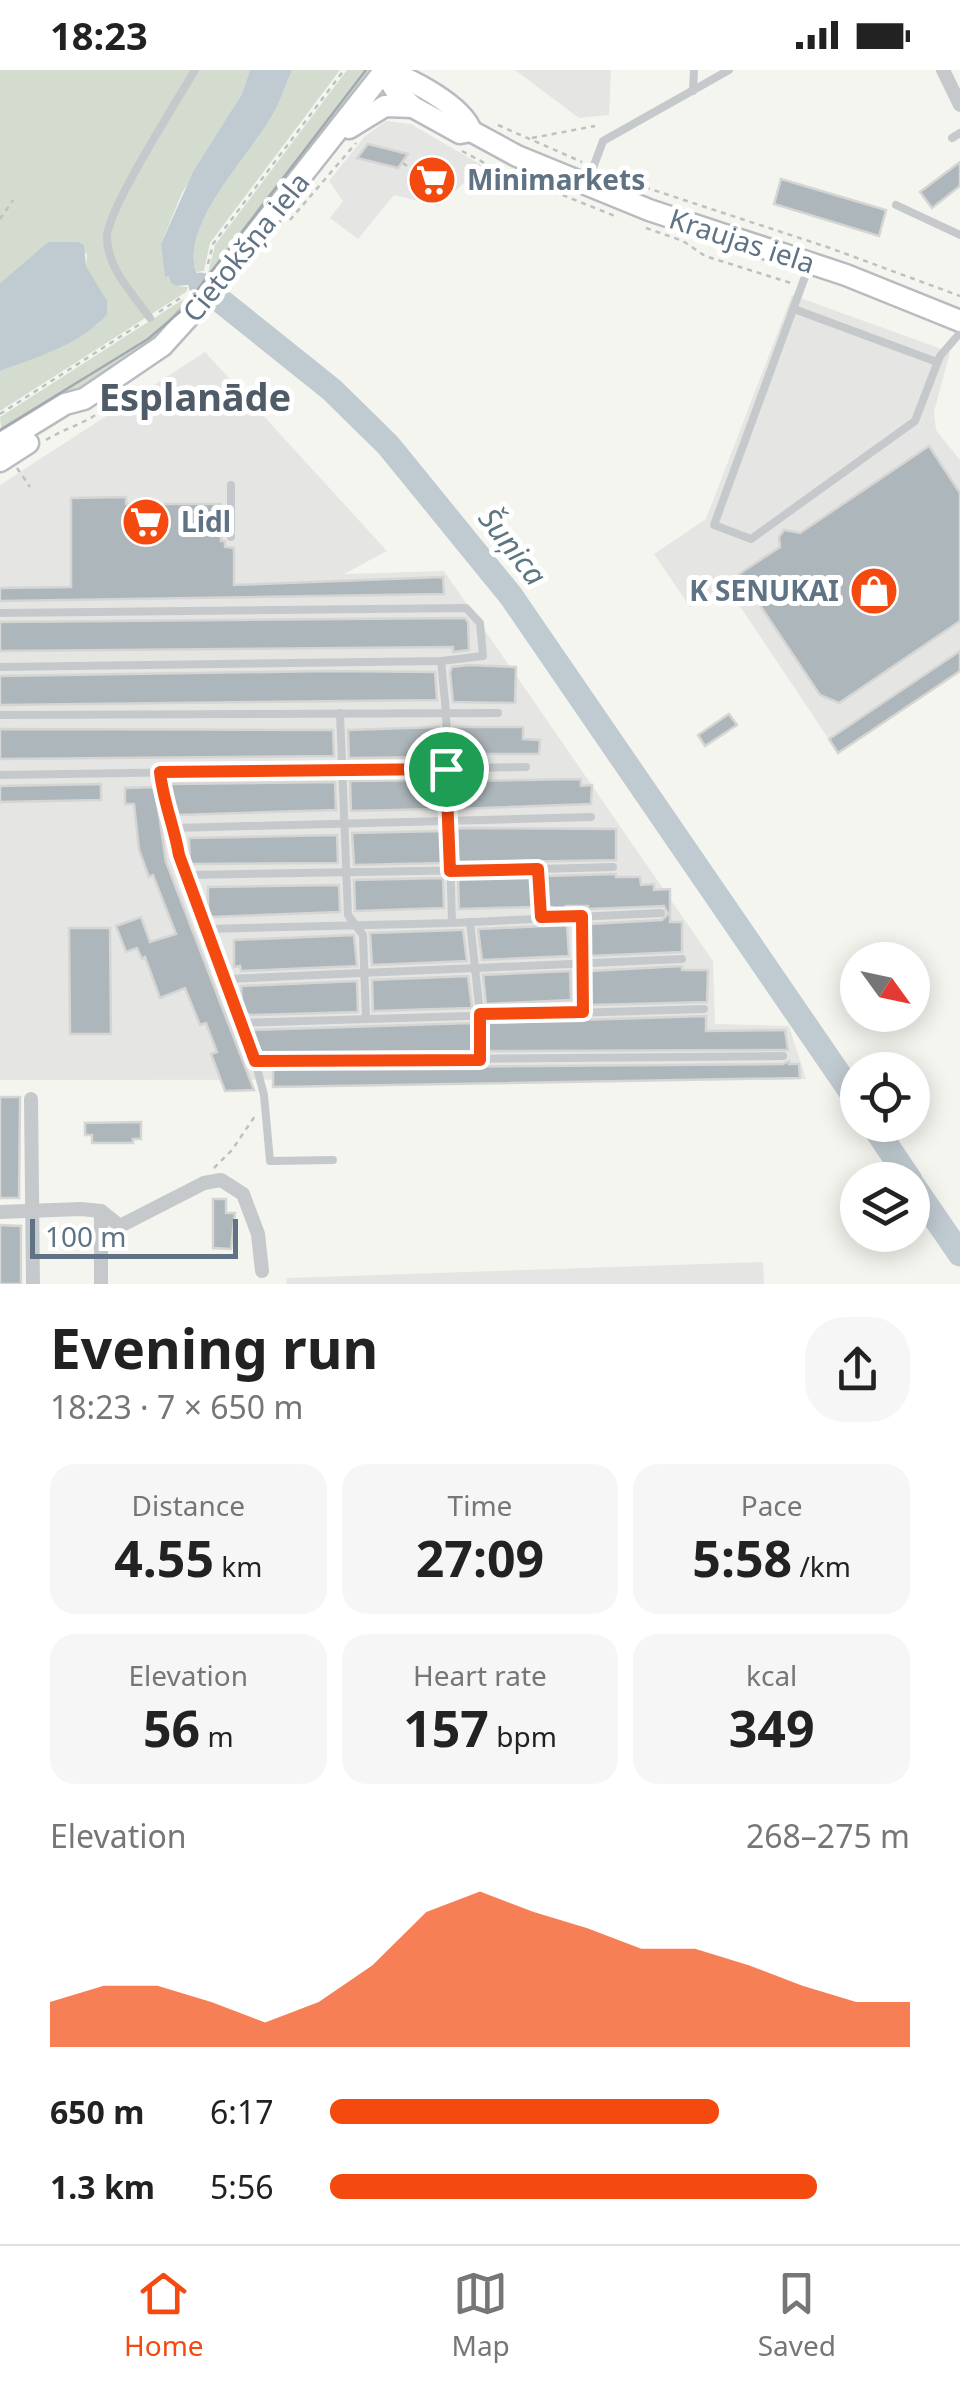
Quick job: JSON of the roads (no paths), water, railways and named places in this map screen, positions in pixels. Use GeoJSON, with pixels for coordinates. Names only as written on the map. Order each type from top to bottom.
{"type":"FeatureCollection","features":[{"type":"Feature","properties":{"kind":"street"},"geometry":{"type":"LineString","coordinates":[[943,70],[960,106]]}},
{"type":"Feature","properties":{"kind":"street","name":"Kraujas iela"},"geometry":{"type":"LineString","coordinates":[[384,71],[401,75],[478,125],[517,156],[589,178],[649,210],[810,263],[960,321]]}},
{"type":"Feature","properties":{"kind":"street","name":"Cietokšņa iela"},"geometry":{"type":"LineString","coordinates":[[0,444],[144,361],[180,329],[195,298],[335,137],[384,71]]}},
{"type":"Feature","properties":{"kind":"street"},"geometry":{"type":"LineString","coordinates":[[335,137],[419,89]]}},
{"type":"Feature","properties":{"kind":"street","name":"Cietokšņa iela"},"geometry":{"type":"LineString","coordinates":[[0,462],[72,415],[84,399]]}},
{"type":"Feature","properties":{"kind":"street"},"geometry":{"type":"LineString","coordinates":[[31,1099],[34,1284]]}},
{"type":"Feature","properties":{"kind":"street"},"geometry":{"type":"LineString","coordinates":[[0,1212],[35,1208],[101,1212],[120,1226],[194,1188],[222,1180],[243,1194],[258,1234],[262,1271]]}},
{"type":"Feature","properties":{"kind":"street"},"geometry":{"type":"LineString","coordinates":[[100,1284],[101,1212]]}},
{"type":"Feature","properties":{"kind":"lane"},"geometry":{"type":"LineString","coordinates":[[150,318],[113,266],[107,235],[118,204],[195,70]]}},
{"type":"Feature","properties":{"kind":"lane"},"geometry":{"type":"LineString","coordinates":[[693,91],[694,70]]}},
{"type":"Feature","properties":{"kind":"lane"},"geometry":{"type":"LineString","coordinates":[[589,178],[603,141],[729,70]]}},
{"type":"Feature","properties":{"kind":"lane"},"geometry":{"type":"LineString","coordinates":[[896,204],[960,236]]}},
{"type":"Feature","properties":{"kind":"lane"},"geometry":{"type":"LineString","coordinates":[[810,263],[714,525],[750,539],[915,421],[938,362],[960,334]]}},
{"type":"Feature","properties":{"kind":"lane"},"geometry":{"type":"LineString","coordinates":[[794,310],[938,362]]}},
{"type":"Feature","properties":{"kind":"lane"},"geometry":{"type":"LineString","coordinates":[[231,485],[232,536]]}},
{"type":"Feature","properties":{"kind":"lane"},"geometry":{"type":"LineString","coordinates":[[0,613],[466,608],[480,623],[482,656],[441,661],[0,667]]}},
{"type":"Feature","properties":{"kind":"lane"},"geometry":{"type":"LineString","coordinates":[[441,661],[452,923]]}},
{"type":"Feature","properties":{"kind":"lane"},"geometry":{"type":"LineString","coordinates":[[340,713],[348,916],[364,935],[366,1018]]}},
{"type":"Feature","properties":{"kind":"lane"},"geometry":{"type":"LineString","coordinates":[[0,714],[498,713]]}},
{"type":"Feature","properties":{"kind":"lane"},"geometry":{"type":"LineString","coordinates":[[0,775],[526,768]]}},
{"type":"Feature","properties":{"kind":"lane"},"geometry":{"type":"LineString","coordinates":[[160,772],[164,804],[175,828],[179,855],[255,1061],[265,1103],[270,1161],[333,1160]]}},
{"type":"Feature","properties":{"kind":"lane"},"geometry":{"type":"LineString","coordinates":[[175,828],[591,817]]}},
{"type":"Feature","properties":{"kind":"lane"},"geometry":{"type":"LineString","coordinates":[[188,875],[613,867]]}},
{"type":"Feature","properties":{"kind":"lane"},"geometry":{"type":"LineString","coordinates":[[538,869],[541,917]]}},
{"type":"Feature","properties":{"kind":"lane"},"geometry":{"type":"LineString","coordinates":[[208,930],[660,913]]}},
{"type":"Feature","properties":{"kind":"lane"},"geometry":{"type":"LineString","coordinates":[[582,916],[583,1012]]}},
{"type":"Feature","properties":{"kind":"lane"},"geometry":{"type":"LineString","coordinates":[[470,922],[480,1014],[480,1060]]}},
{"type":"Feature","properties":{"kind":"lane"},"geometry":{"type":"LineString","coordinates":[[226,980],[682,960]]}},
{"type":"Feature","properties":{"kind":"lane"},"geometry":{"type":"LineString","coordinates":[[239,1023],[704,1008]]}},
{"type":"Feature","properties":{"kind":"lane"},"geometry":{"type":"LineString","coordinates":[[255,1061],[783,1056]]}},
{"type":"Feature","properties":{"kind":"waterway","name":"Šuņica"},"geometry":{"type":"LineString","coordinates":[[201,285],[332,390],[388,445],[511,596],[840,1076]]}},
{"type":"Feature","properties":{"kind":"waterway","name":"Šuņica"},"geometry":{"type":"LineString","coordinates":[[884,1142],[898,1162]]}},
{"type":"Feature","properties":{"kind":"waterway","name":"Šuņica"},"geometry":{"type":"LineString","coordinates":[[930,1210],[960,1254]]}},
{"type":"Feature","properties":{"kind":"tram line"},"geometry":{"type":"LineString","coordinates":[[0,430],[148,339],[182,310],[366,70]]}},
{"type":"Feature","properties":{"kind":"place","name":"Minimarkets"},"geometry":{"type":"Point","coordinates":[432,180]}},
{"type":"Feature","properties":{"kind":"place","name":"Lidl"},"geometry":{"type":"Point","coordinates":[146,522]}},
{"type":"Feature","properties":{"kind":"place","name":"K SENUKAI"},"geometry":{"type":"Point","coordinates":[874,591]}},
{"type":"Feature","properties":{"kind":"district","name":"Esplanāde"},"geometry":{"type":"Point","coordinates":[195,398]}}]}
